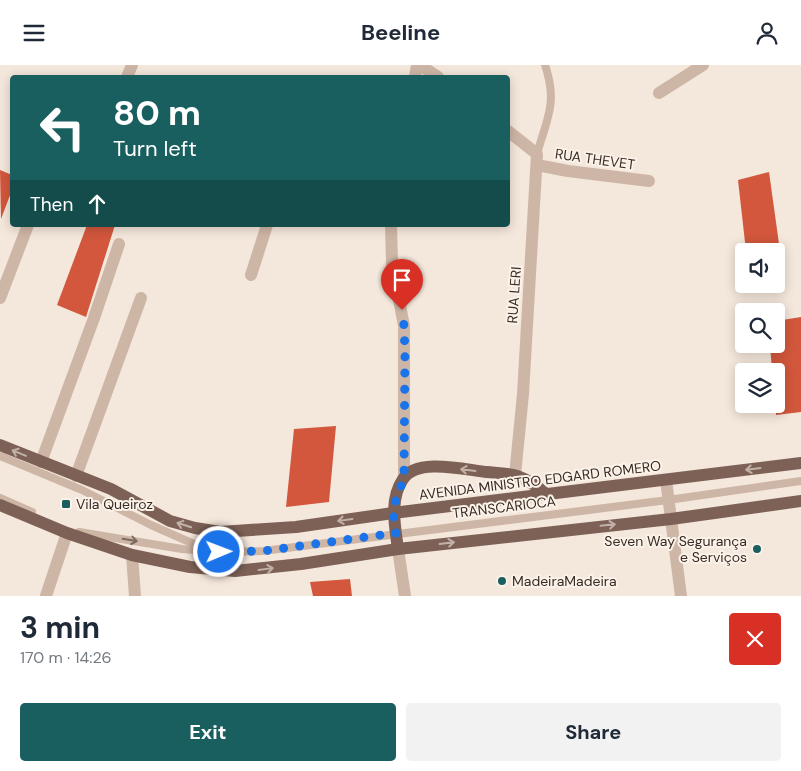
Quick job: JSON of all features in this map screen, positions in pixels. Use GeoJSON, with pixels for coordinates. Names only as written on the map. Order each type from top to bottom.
{"type":"FeatureCollection","features":[{"type":"Feature","properties":{"kind":"main road","name":"AVENIDA MINISTRO EDGARD ROMERO"},"geometry":{"type":"LineString","coordinates":[[0,445],[111,489],[170,521],[220,532],[296,527],[393,513],[801,463]]}},
{"type":"Feature","properties":{"kind":"main road"},"geometry":{"type":"LineString","coordinates":[[398,549],[393,513],[396,499],[404,478],[416,469],[434,466],[515,475],[536,485],[546,494]]}},
{"type":"Feature","properties":{"kind":"main road"},"geometry":{"type":"LineString","coordinates":[[0,505],[67,533],[132,555],[190,567],[235,571],[301,564],[398,549],[671,519],[801,501]]}},
{"type":"Feature","properties":{"kind":"street"},"geometry":{"type":"LineString","coordinates":[[419,65],[435,75]]}},
{"type":"Feature","properties":{"kind":"street"},"geometry":{"type":"LineString","coordinates":[[660,93],[703,65]]}},
{"type":"Feature","properties":{"kind":"street"},"geometry":{"type":"LineString","coordinates":[[510,133],[537,160]]}},
{"type":"Feature","properties":{"kind":"street","name":"RUA THEVET"},"geometry":{"type":"LineString","coordinates":[[537,160],[568,171],[649,181]]}},
{"type":"Feature","properties":{"kind":"street","name":"RUA LERI"},"geometry":{"type":"LineString","coordinates":[[515,475],[537,160]]}},
{"type":"Feature","properties":{"kind":"street"},"geometry":{"type":"LineString","coordinates":[[0,298],[27,227]]}},
{"type":"Feature","properties":{"kind":"street"},"geometry":{"type":"LineString","coordinates":[[251,275],[266,227]]}},
{"type":"Feature","properties":{"kind":"street"},"geometry":{"type":"LineString","coordinates":[[391,227],[392,263],[404,326],[404,478]]}},
{"type":"Feature","properties":{"kind":"street"},"geometry":{"type":"LineString","coordinates":[[42,462],[119,244]]}},
{"type":"Feature","properties":{"kind":"street"},"geometry":{"type":"LineString","coordinates":[[76,475],[141,298]]}},
{"type":"Feature","properties":{"kind":"street"},"geometry":{"type":"LineString","coordinates":[[666,480],[682,596]]}},
{"type":"Feature","properties":{"kind":"street"},"geometry":{"type":"LineString","coordinates":[[46,596],[67,533]]}},
{"type":"Feature","properties":{"kind":"street"},"geometry":{"type":"LineString","coordinates":[[398,549],[405,596]]}},
{"type":"Feature","properties":{"kind":"street"},"geometry":{"type":"LineString","coordinates":[[132,555],[135,596]]}},
{"type":"Feature","properties":{"kind":"lane"},"geometry":{"type":"LineString","coordinates":[[537,160],[550,114],[552,97],[551,81],[545,65]]}},
{"type":"Feature","properties":{"kind":"lane","name":"TRANSCARIOCA"},"geometry":{"type":"LineString","coordinates":[[0,456],[82,489],[151,525],[209,551]]}},
{"type":"Feature","properties":{"kind":"lane","name":"TRANSCARIOCA"},"geometry":{"type":"LineString","coordinates":[[0,498],[81,533],[182,549],[235,552],[263,551],[668,500],[801,481]]}},
{"type":"Feature","properties":{"kind":"building"},"geometry":{"type":"Polygon","coordinates":[[[0,170],[10,174],[10,195],[1,219],[0,170]]]}},
{"type":"Feature","properties":{"kind":"building"},"geometry":{"type":"Polygon","coordinates":[[[769,172],[779,243],[745,243],[738,180],[769,172]]]}},
{"type":"Feature","properties":{"kind":"building"},"geometry":{"type":"Polygon","coordinates":[[[86,227],[114,227],[86,317],[57,305],[86,227]]]}},
{"type":"Feature","properties":{"kind":"building"},"geometry":{"type":"Polygon","coordinates":[[[801,317],[801,412],[776,415],[776,413],[785,413],[785,363],[771,363],[771,353],[785,353],[785,320],[801,317]]]}},
{"type":"Feature","properties":{"kind":"building"},"geometry":{"type":"Polygon","coordinates":[[[336,426],[329,502],[286,507],[294,429],[336,426]]]}},
{"type":"Feature","properties":{"kind":"building"},"geometry":{"type":"Polygon","coordinates":[[[350,579],[352,596],[313,596],[310,582],[350,579]]]}},
{"type":"Feature","properties":{"kind":"place","name":"Vila Queiroz"},"geometry":{"type":"Point","coordinates":[66,504]}},
{"type":"Feature","properties":{"kind":"place","name":"Seven Way Segurança e Serviços"},"geometry":{"type":"Point","coordinates":[757,549]}},
{"type":"Feature","properties":{"kind":"place","name":"MadeiraMadeira"},"geometry":{"type":"Point","coordinates":[502,581]}},
{"type":"Feature","properties":{"kind":"route"},"geometry":{"type":"LineString","coordinates":[[219,552],[263,551],[396,533],[393,513],[399,487],[404,478],[405,351],[402,310]]}}]}
